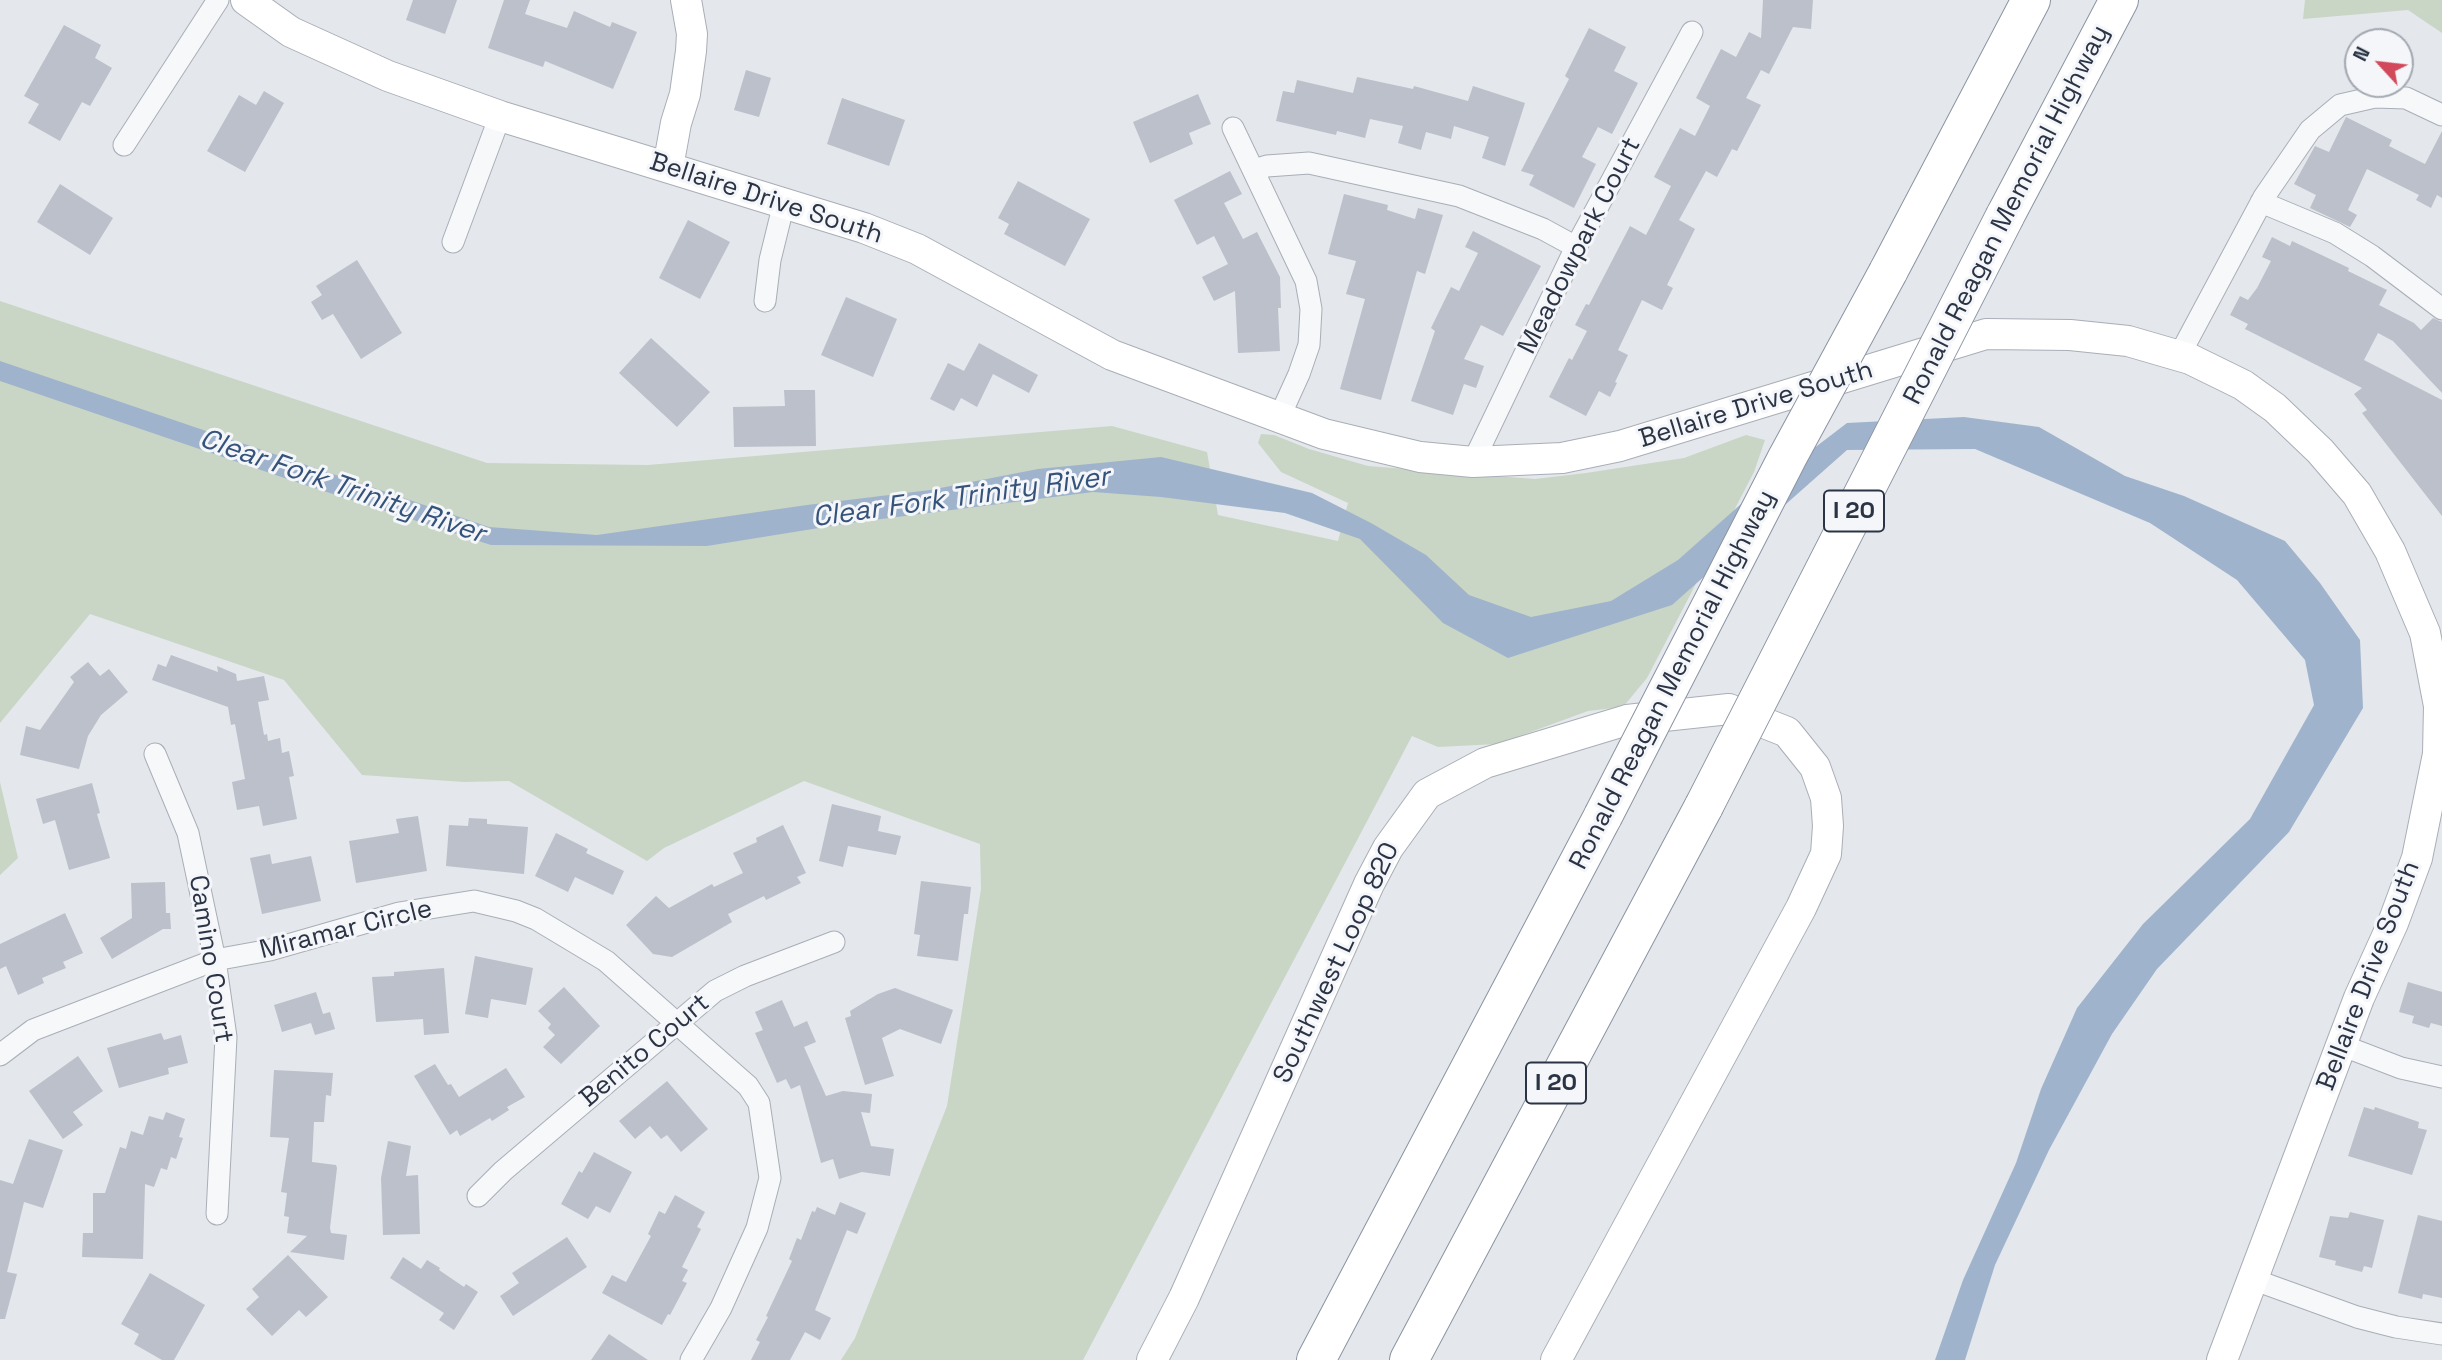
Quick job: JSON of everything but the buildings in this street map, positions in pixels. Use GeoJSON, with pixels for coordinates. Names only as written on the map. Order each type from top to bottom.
{"type":"FeatureCollection","features":[{"type":"Feature","properties":{"kind":"highway","name":"Ronald Reagan Memorial Highway"},"geometry":{"type":"LineString","coordinates":[[1316,1360],[1603,816],[1793,446],[2031,0]]}},
{"type":"Feature","properties":{"kind":"highway","name":"Ronald Reagan Memorial Highway"},"geometry":{"type":"LineString","coordinates":[[1409,1360],[1704,806],[2005,216],[2119,0]]}},
{"type":"Feature","properties":{"kind":"street"},"geometry":{"type":"LineString","coordinates":[[124,145],[218,0]]}},
{"type":"Feature","properties":{"kind":"street","name":"Bellaire Drive South"},"geometry":{"type":"LineString","coordinates":[[246,0],[291,32],[388,76],[500,116],[864,228],[899,241],[1112,355],[1324,434],[1420,457],[1473,462],[1562,458],[1620,446],[1986,334],[2082,336],[2128,341],[2179,356],[2243,384],[2275,408],[2320,451],[2357,494],[2389,551],[2428,643],[2439,706],[2438,754],[2436,798],[2417,858],[2393,923],[2359,998],[2222,1360]]}},
{"type":"Feature","properties":{"kind":"street"},"geometry":{"type":"LineString","coordinates":[[668,167],[676,123],[685,94],[691,51],[692,34],[686,0]]}},
{"type":"Feature","properties":{"kind":"street","name":"Meadowpark Court"},"geometry":{"type":"LineString","coordinates":[[1473,462],[1576,247],[1692,32]]}},
{"type":"Feature","properties":{"kind":"street"},"geometry":{"type":"LineString","coordinates":[[2179,356],[2261,202],[2310,130],[2340,105],[2375,97],[2406,99],[2442,115]]}},
{"type":"Feature","properties":{"kind":"street"},"geometry":{"type":"LineString","coordinates":[[453,242],[500,116]]}},
{"type":"Feature","properties":{"kind":"street"},"geometry":{"type":"LineString","coordinates":[[1233,128],[1306,281],[1311,309],[1309,345],[1279,418]]}},
{"type":"Feature","properties":{"kind":"street"},"geometry":{"type":"LineString","coordinates":[[1254,170],[1267,166],[1309,163],[1459,196],[1543,229],[1576,247]]}},
{"type":"Feature","properties":{"kind":"street"},"geometry":{"type":"LineString","coordinates":[[2261,202],[2335,233],[2372,256],[2442,309]]}},
{"type":"Feature","properties":{"kind":"street"},"geometry":{"type":"LineString","coordinates":[[765,301],[770,260],[784,203]]}},
{"type":"Feature","properties":{"kind":"street","name":"Southwest Loop 820"},"geometry":{"type":"LineString","coordinates":[[1152,1360],[1184,1298],[1370,884],[1388,848],[1427,794],[1485,763],[1616,723],[1729,709],[1787,732],[1815,767],[1826,798],[1826,854],[1801,908],[1556,1360]]}},
{"type":"Feature","properties":{"kind":"street","name":"Camino Court"},"geometry":{"type":"LineString","coordinates":[[155,754],[188,833],[215,960],[226,1037],[217,1214]]}},
{"type":"Feature","properties":{"kind":"street","name":"Miramar Circle"},"geometry":{"type":"LineString","coordinates":[[0,1055],[33,1030],[215,960],[270,950],[399,913],[474,901],[516,911],[536,919],[606,961],[748,1086],[759,1103],[770,1178],[757,1228],[721,1308],[691,1360]]}},
{"type":"Feature","properties":{"kind":"street","name":"Benito Court"},"geometry":{"type":"LineString","coordinates":[[478,1196],[503,1171],[715,991],[745,976],[834,942]]}},
{"type":"Feature","properties":{"kind":"street"},"geometry":{"type":"LineString","coordinates":[[2342,1045],[2401,1068],[2442,1077]]}},
{"type":"Feature","properties":{"kind":"street"},"geometry":{"type":"LineString","coordinates":[[2252,1279],[2357,1317],[2396,1327],[2442,1334]]}},
{"type":"Feature","properties":{"kind":"green space"},"geometry":{"type":"Polygon","coordinates":[[[2305,0],[2442,0],[2442,33],[2408,10],[2303,19],[2305,0]]]}},
{"type":"Feature","properties":{"kind":"green space"},"geometry":{"type":"Polygon","coordinates":[[[0,301],[487,463],[648,465],[1112,426],[1207,452],[1218,515],[1338,541],[1348,503],[1281,472],[1258,443],[1261,434],[1274,435],[1309,449],[1368,466],[1535,479],[1684,458],[1746,435],[1765,440],[1754,472],[1647,678],[1623,707],[1588,711],[1498,744],[1438,747],[1412,736],[1083,1360],[841,1360],[855,1338],[947,1106],[981,889],[980,844],[804,781],[664,848],[647,861],[509,781],[464,782],[362,775],[284,680],[90,614],[0,723],[0,301]]]}},
{"type":"Feature","properties":{"kind":"green space"},"geometry":{"type":"Polygon","coordinates":[[[0,782],[18,858],[0,875],[0,782]]]}},
{"type":"Feature","properties":{"kind":"water","name":"Clear Fork Trinity River"},"geometry":{"type":"Polygon","coordinates":[[[0,361],[489,527],[597,535],[930,490],[1038,469],[1161,457],[1312,493],[1426,555],[1469,595],[1531,617],[1611,601],[1678,560],[1741,504],[1847,423],[1964,417],[2039,427],[2125,476],[2184,496],[2285,541],[2320,583],[2360,640],[2363,708],[2289,832],[2157,969],[2112,1034],[2049,1150],[1995,1265],[1965,1360],[1935,1360],[1963,1280],[2016,1163],[2041,1089],[2077,1008],[2143,924],[2250,819],[2314,705],[2305,660],[2237,580],[2150,523],[1975,449],[1847,450],[1672,605],[1508,658],[1443,623],[1360,539],[1285,513],[1161,497],[1093,492],[850,523],[707,546],[491,545],[0,381],[0,361]]]}}]}
